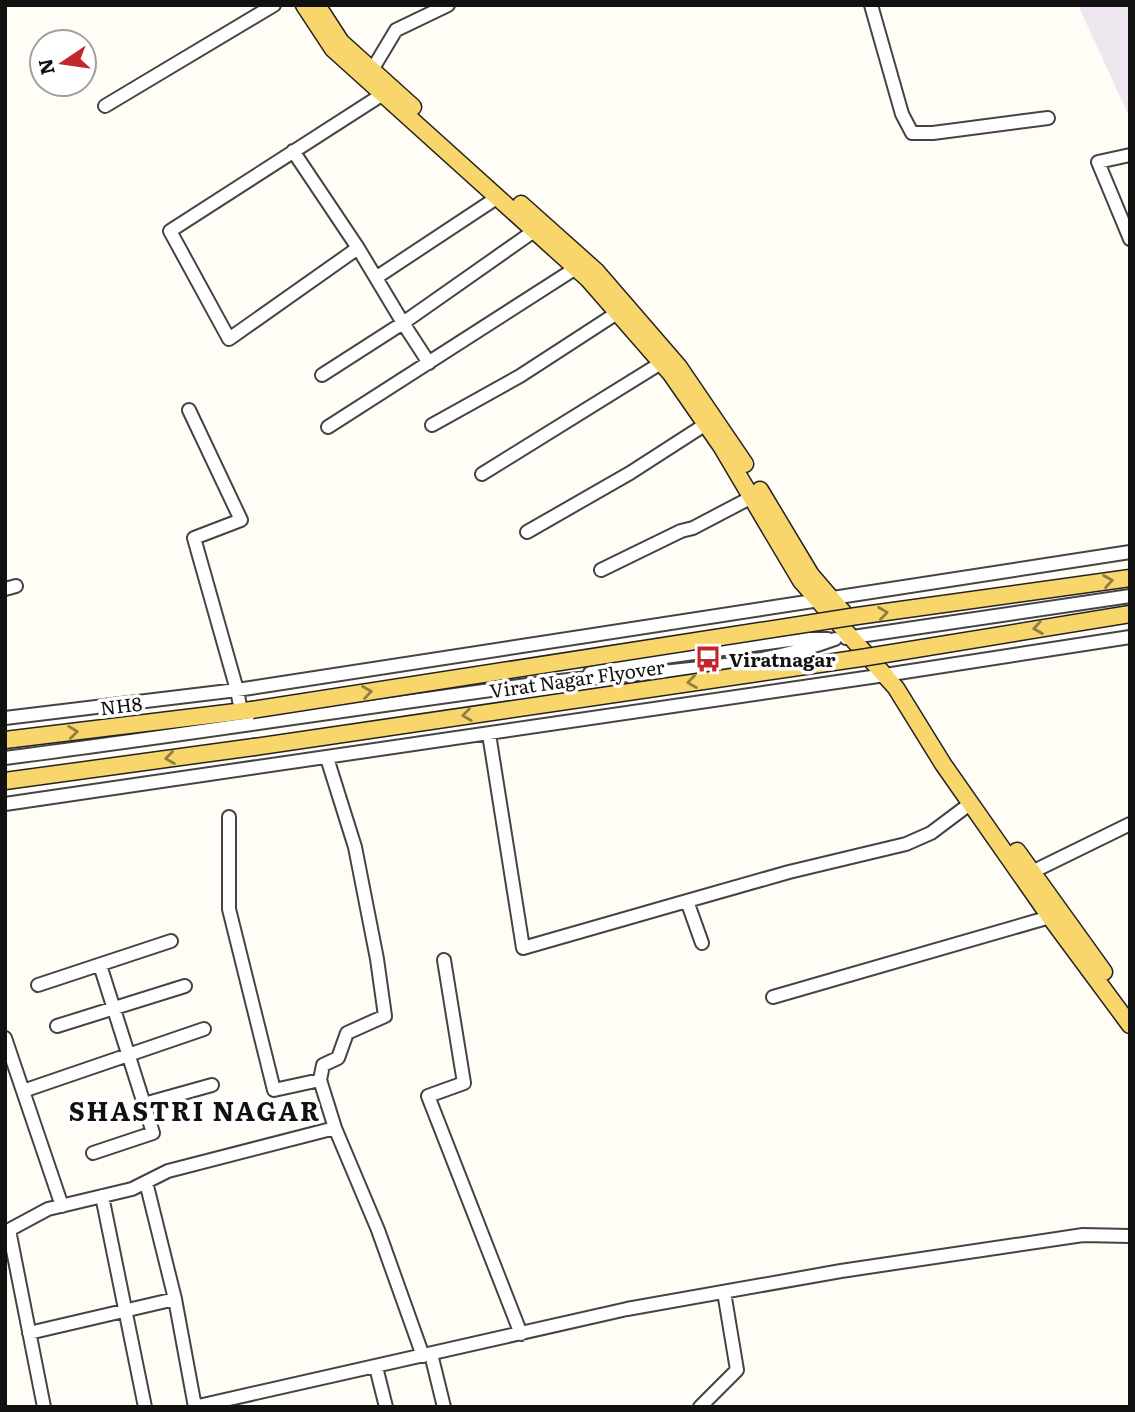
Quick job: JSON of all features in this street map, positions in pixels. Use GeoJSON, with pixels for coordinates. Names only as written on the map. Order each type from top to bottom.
{"type":"FeatureCollection","features":[{"type":"Feature","properties":{"kind":"main road"},"geometry":{"type":"LineString","coordinates":[[304,5],[332,49],[376,83],[596,271],[679,367],[723,429],[824,600]]}},
{"type":"Feature","properties":{"kind":"main road"},"geometry":{"type":"LineString","coordinates":[[317,5],[341,42],[376,83],[588,279],[661,363],[706,424],[802,581],[824,600],[890,674],[1130,1008]]}},
{"type":"Feature","properties":{"kind":"main road","name":"Virat Nagar Flyover"},"geometry":{"type":"LineString","coordinates":[[246,711],[857,616],[1130,578]]}},
{"type":"Feature","properties":{"kind":"main road","name":"Virat Nagar Flyover"},"geometry":{"type":"LineString","coordinates":[[237,749],[861,658],[1130,614]]}},
{"type":"Feature","properties":{"kind":"main road"},"geometry":{"type":"LineString","coordinates":[[890,674],[943,764],[1050,917],[1130,1024]]}},
{"type":"Feature","properties":{"kind":"main road","name":"NH8"},"geometry":{"type":"LineString","coordinates":[[5,740],[246,711]]}},
{"type":"Feature","properties":{"kind":"main road"},"geometry":{"type":"LineString","coordinates":[[5,781],[237,749]]}},
{"type":"Feature","properties":{"kind":"street"},"geometry":{"type":"LineString","coordinates":[[105,106],[274,5]]}},
{"type":"Feature","properties":{"kind":"street"},"geometry":{"type":"LineString","coordinates":[[358,248],[229,339],[170,231],[293,151],[376,83],[396,30],[448,5]]}},
{"type":"Feature","properties":{"kind":"street"},"geometry":{"type":"LineString","coordinates":[[871,5],[902,114],[912,133],[933,133],[1048,118]]}},
{"type":"Feature","properties":{"kind":"street"},"geometry":{"type":"LineString","coordinates":[[293,151],[377,277],[429,363]]}},
{"type":"Feature","properties":{"kind":"street"},"geometry":{"type":"LineString","coordinates":[[1130,155],[1098,162],[1130,239]]}},
{"type":"Feature","properties":{"kind":"street"},"geometry":{"type":"LineString","coordinates":[[377,277],[498,197]]}},
{"type":"Feature","properties":{"kind":"street"},"geometry":{"type":"LineString","coordinates":[[322,375],[403,323],[534,231]]}},
{"type":"Feature","properties":{"kind":"street"},"geometry":{"type":"LineString","coordinates":[[328,427],[576,268]]}},
{"type":"Feature","properties":{"kind":"street"},"geometry":{"type":"LineString","coordinates":[[432,425],[520,376],[617,313]]}},
{"type":"Feature","properties":{"kind":"street"},"geometry":{"type":"LineString","coordinates":[[482,474],[661,363]]}},
{"type":"Feature","properties":{"kind":"street"},"geometry":{"type":"LineString","coordinates":[[189,410],[241,520],[194,538],[237,690],[246,711]]}},
{"type":"Feature","properties":{"kind":"street"},"geometry":{"type":"LineString","coordinates":[[527,532],[630,473],[706,424]]}},
{"type":"Feature","properties":{"kind":"street"},"geometry":{"type":"LineString","coordinates":[[601,570],[681,531],[693,528],[752,497]]}},
{"type":"Feature","properties":{"kind":"street"},"geometry":{"type":"LineString","coordinates":[[5,718],[237,690],[1130,552]]}},
{"type":"Feature","properties":{"kind":"street"},"geometry":{"type":"LineString","coordinates":[[5,758],[141,741],[342,709],[551,682],[644,675],[799,653],[835,639],[1130,596]]}},
{"type":"Feature","properties":{"kind":"street"},"geometry":{"type":"LineString","coordinates":[[5,804],[1130,637]]}},
{"type":"Feature","properties":{"kind":"street"},"geometry":{"type":"LineString","coordinates":[[98,706],[103,728]]}},
{"type":"Feature","properties":{"kind":"street"},"geometry":{"type":"LineString","coordinates":[[489,734],[523,948],[789,872],[906,844],[931,833],[971,803]]}},
{"type":"Feature","properties":{"kind":"street"},"geometry":{"type":"LineString","coordinates":[[237,749],[246,768]]}},
{"type":"Feature","properties":{"kind":"street"},"geometry":{"type":"LineString","coordinates":[[327,758],[355,847],[385,1016],[347,1033],[338,1058],[323,1065],[320,1080],[335,1128],[427,1355],[444,1407]]}},
{"type":"Feature","properties":{"kind":"street"},"geometry":{"type":"LineString","coordinates":[[124,765],[126,787]]}},
{"type":"Feature","properties":{"kind":"street"},"geometry":{"type":"LineString","coordinates":[[229,817],[229,909],[274,1090],[320,1080]]}},
{"type":"Feature","properties":{"kind":"street"},"geometry":{"type":"LineString","coordinates":[[1032,872],[1130,824]]}},
{"type":"Feature","properties":{"kind":"street"},"geometry":{"type":"LineString","coordinates":[[687,901],[702,943]]}},
{"type":"Feature","properties":{"kind":"street"},"geometry":{"type":"LineString","coordinates":[[773,997],[1050,917]]}},
{"type":"Feature","properties":{"kind":"street"},"geometry":{"type":"LineString","coordinates":[[38,985],[171,941]]}},
{"type":"Feature","properties":{"kind":"street"},"geometry":{"type":"LineString","coordinates":[[444,960],[464,1083],[428,1096],[521,1334]]}},
{"type":"Feature","properties":{"kind":"street"},"geometry":{"type":"LineString","coordinates":[[93,1153],[153,1133],[100,965]]}},
{"type":"Feature","properties":{"kind":"street"},"geometry":{"type":"LineString","coordinates":[[57,1026],[184,986]]}},
{"type":"Feature","properties":{"kind":"street"},"geometry":{"type":"LineString","coordinates":[[23,1091],[204,1029]]}},
{"type":"Feature","properties":{"kind":"street"},"geometry":{"type":"LineString","coordinates":[[5,1038],[62,1206]]}},
{"type":"Feature","properties":{"kind":"street"},"geometry":{"type":"LineString","coordinates":[[144,1104],[212,1085]]}},
{"type":"Feature","properties":{"kind":"street"},"geometry":{"type":"LineString","coordinates":[[44,1407],[7,1230],[48,1209],[132,1189],[167,1171],[335,1128]]}},
{"type":"Feature","properties":{"kind":"street"},"geometry":{"type":"LineString","coordinates":[[146,1182],[175,1300],[194,1407],[254,1400],[376,1367],[627,1309],[841,1270],[1083,1235],[1130,1236]]}},
{"type":"Feature","properties":{"kind":"street"},"geometry":{"type":"LineString","coordinates":[[102,1196],[145,1407]]}},
{"type":"Feature","properties":{"kind":"street"},"geometry":{"type":"LineString","coordinates":[[700,1407],[737,1370],[724,1292]]}},
{"type":"Feature","properties":{"kind":"street"},"geometry":{"type":"LineString","coordinates":[[29,1333],[175,1300]]}},
{"type":"Feature","properties":{"kind":"street"},"geometry":{"type":"LineString","coordinates":[[376,1367],[386,1407]]}},
{"type":"Feature","properties":{"kind":"shaded area"},"geometry":{"type":"Polygon","coordinates":[[[1078,5],[1130,5],[1130,118],[1078,5]]]}},
{"type":"Feature","properties":{"kind":"place","name":"Viratnagar"},"geometry":{"type":"Point","coordinates":[708,659]}},
{"type":"Feature","properties":{"kind":"district","name":"SHASTRI NAGAR"},"geometry":{"type":"Point","coordinates":[195,1109]}}]}
